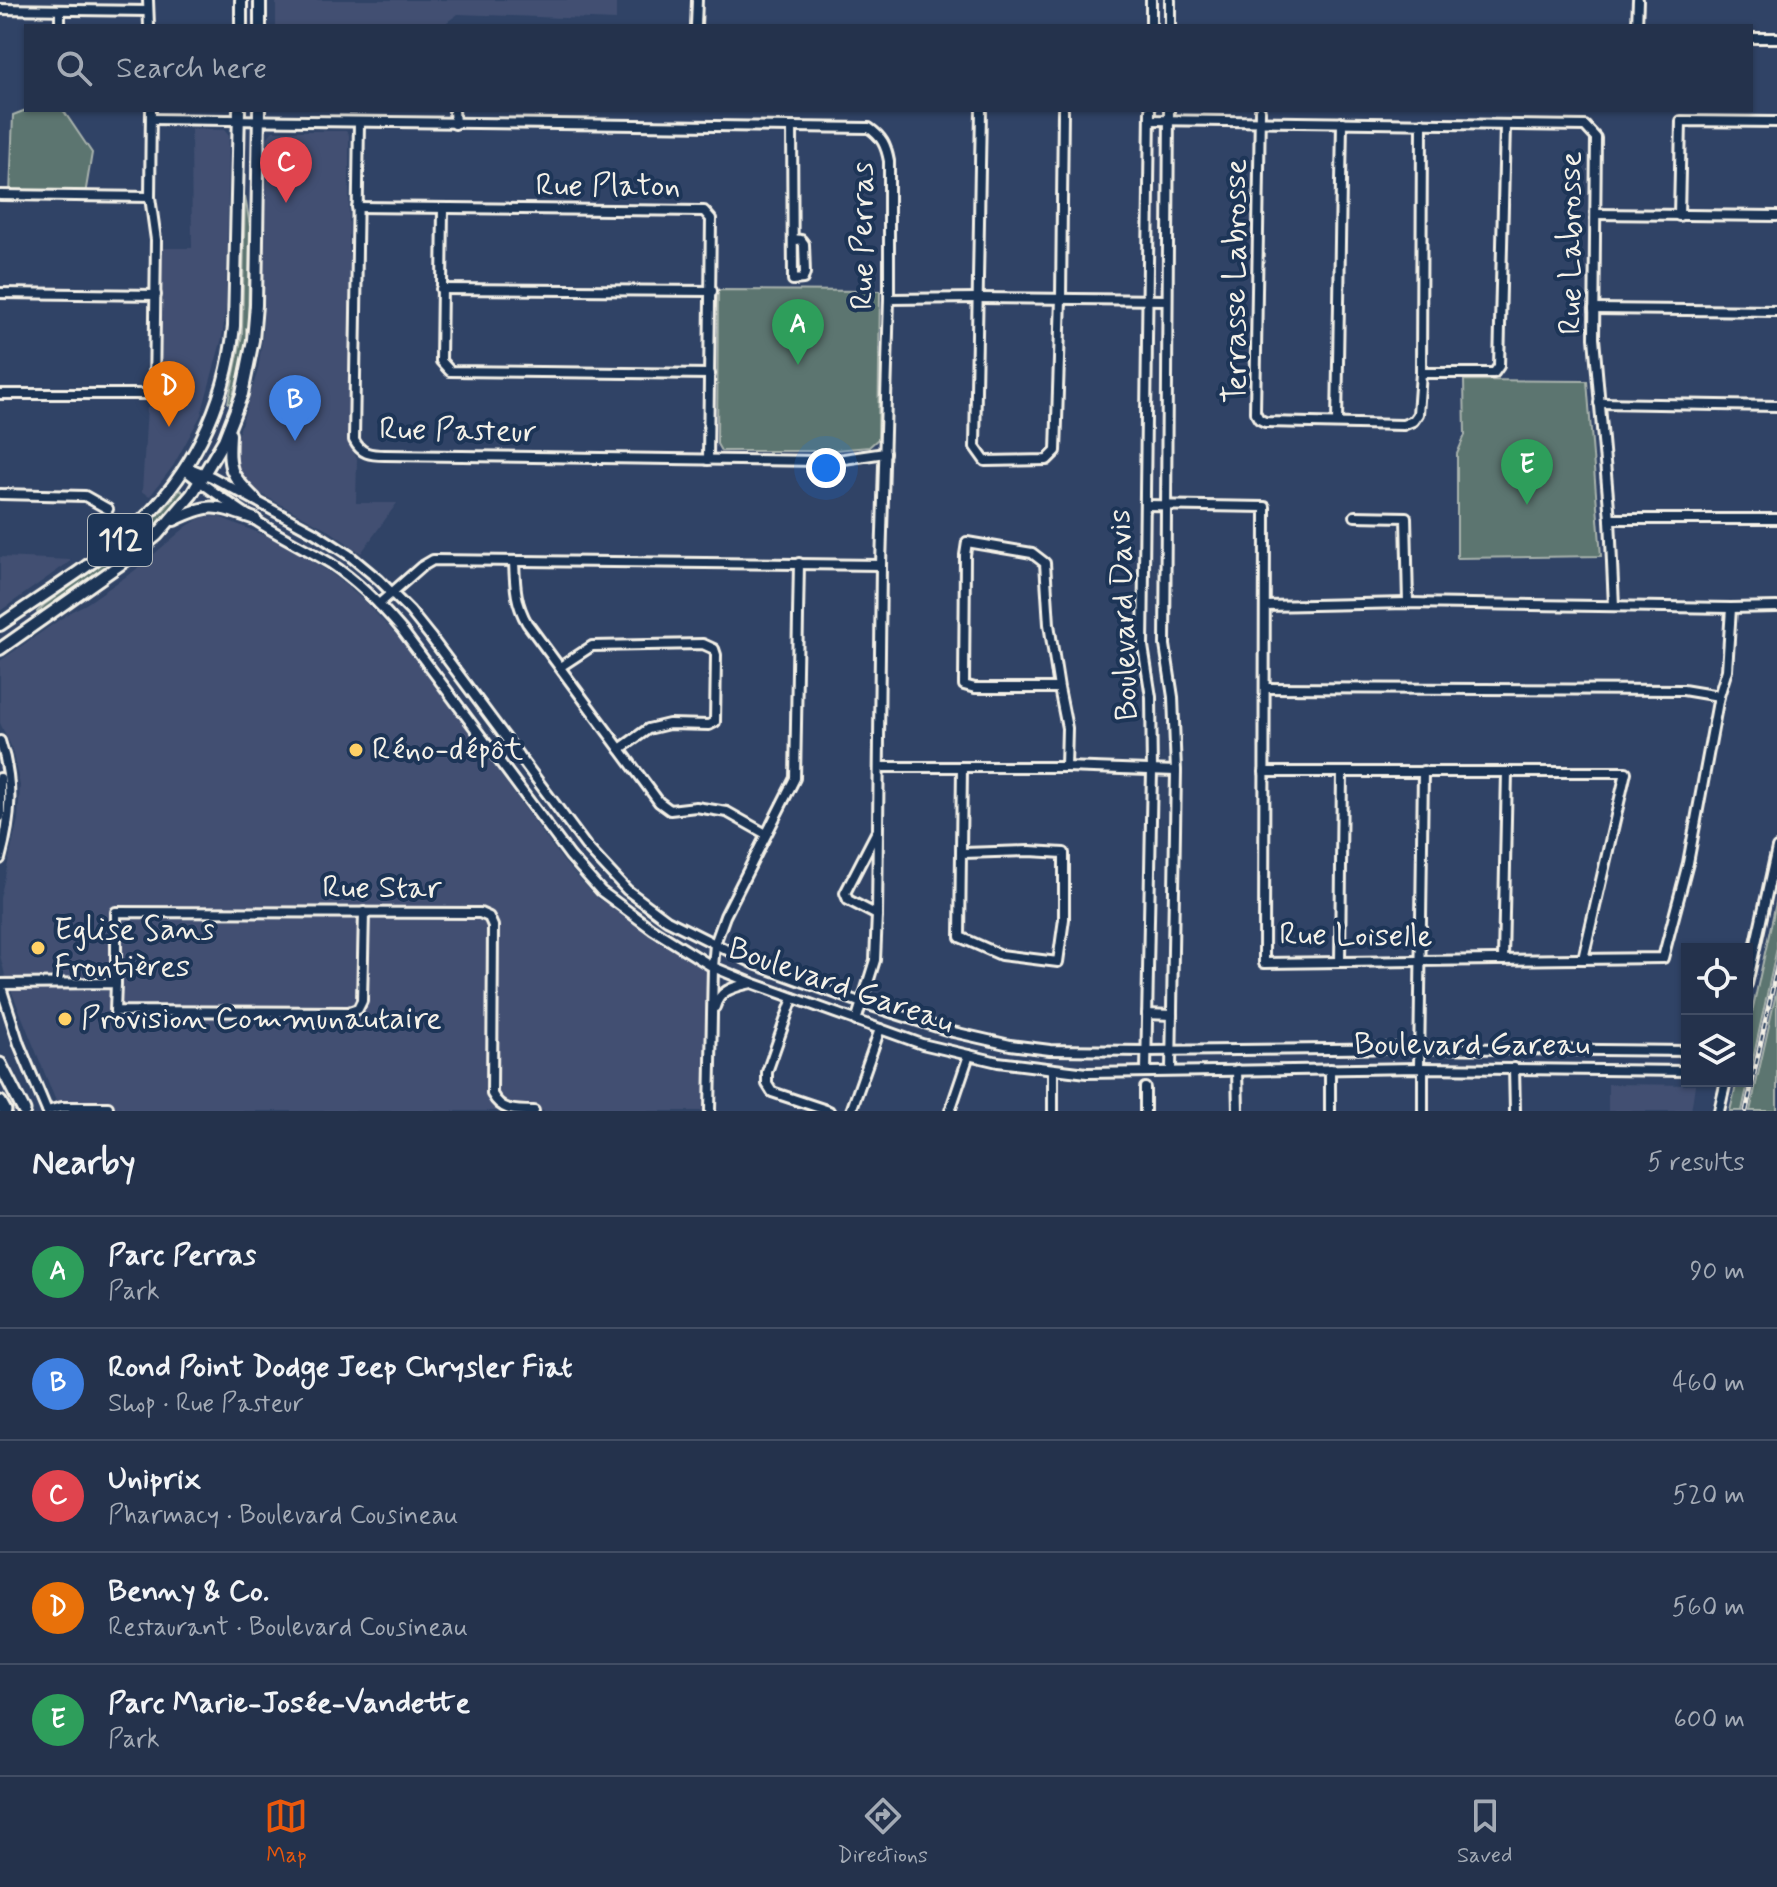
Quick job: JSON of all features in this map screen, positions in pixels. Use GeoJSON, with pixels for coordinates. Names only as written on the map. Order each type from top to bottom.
{"type":"FeatureCollection","features":[{"type":"Feature","properties":{"kind":"highway"},"geometry":{"type":"LineString","coordinates":[[0,1064],[24,1111]]}},
{"type":"Feature","properties":{"kind":"highway"},"geometry":{"type":"LineString","coordinates":[[0,1102],[5,1111]]}},
{"type":"Feature","properties":{"kind":"main road"},"geometry":{"type":"LineString","coordinates":[[241,0],[241,24]]}},
{"type":"Feature","properties":{"kind":"main road"},"geometry":{"type":"LineString","coordinates":[[260,0],[260,24]]}},
{"type":"Feature","properties":{"kind":"main road","name":"112"},"geometry":{"type":"LineString","coordinates":[[0,625],[130,532],[165,496],[204,436],[218,402],[232,346],[239,115]]}},
{"type":"Feature","properties":{"kind":"main road","name":"112"},"geometry":{"type":"LineString","coordinates":[[0,649],[130,558],[169,522],[203,478],[230,426],[245,383],[254,333],[259,116]]}},
{"type":"Feature","properties":{"kind":"main road"},"geometry":{"type":"LineString","coordinates":[[230,426],[228,457],[231,470],[255,499]]}},
{"type":"Feature","properties":{"kind":"main road"},"geometry":{"type":"LineString","coordinates":[[169,522],[210,506],[255,519]]}},
{"type":"Feature","properties":{"kind":"street"},"geometry":{"type":"LineString","coordinates":[[148,0],[149,24]]}},
{"type":"Feature","properties":{"kind":"street"},"geometry":{"type":"LineString","coordinates":[[696,24],[697,0]]}},
{"type":"Feature","properties":{"kind":"street"},"geometry":{"type":"LineString","coordinates":[[1151,0],[1151,24]]}},
{"type":"Feature","properties":{"kind":"street"},"geometry":{"type":"LineString","coordinates":[[1170,0],[1170,24]]}},
{"type":"Feature","properties":{"kind":"street"},"geometry":{"type":"LineString","coordinates":[[1637,24],[1638,0]]}},
{"type":"Feature","properties":{"kind":"street"},"geometry":{"type":"LineString","coordinates":[[0,9],[148,11]]}},
{"type":"Feature","properties":{"kind":"street"},"geometry":{"type":"LineString","coordinates":[[60,10],[60,24]]}},
{"type":"Feature","properties":{"kind":"street"},"geometry":{"type":"LineString","coordinates":[[1753,38],[1777,38]]}},
{"type":"Feature","properties":{"kind":"street"},"geometry":{"type":"LineString","coordinates":[[454,112],[455,124]]}},
{"type":"Feature","properties":{"kind":"street"},"geometry":{"type":"LineString","coordinates":[[981,112],[975,447],[985,461],[1047,460],[1056,451],[1063,112]]}},
{"type":"Feature","properties":{"kind":"street","name":"Terrasse Labrosse"},"geometry":{"type":"LineString","coordinates":[[1260,112],[1255,412],[1265,422],[1403,425],[1413,421],[1418,414],[1421,373],[1422,123]]}},
{"type":"Feature","properties":{"kind":"street"},"geometry":{"type":"LineString","coordinates":[[0,394],[154,394],[156,240],[150,197],[151,115]]}},
{"type":"Feature","properties":{"kind":"street","name":"Rue Perras"},"geometry":{"type":"LineString","coordinates":[[151,115],[239,115],[455,124],[869,128],[880,135],[889,161],[889,299],[881,565],[877,915],[875,960],[856,1021]]}},
{"type":"Feature","properties":{"kind":"street","name":"Rue Labrosse"},"geometry":{"type":"LineString","coordinates":[[1150,115],[1260,121],[1585,126],[1596,138],[1594,338],[1610,519],[1614,606]]}},
{"type":"Feature","properties":{"kind":"street","name":"Boulevard Davis"},"geometry":{"type":"LineString","coordinates":[[1146,1071],[1152,770],[1151,697],[1143,646],[1150,115]]}},
{"type":"Feature","properties":{"kind":"street","name":"Boulevard Davis"},"geometry":{"type":"LineString","coordinates":[[1169,115],[1165,645],[1173,697],[1176,771],[1171,1070]]}},
{"type":"Feature","properties":{"kind":"street"},"geometry":{"type":"LineString","coordinates":[[1679,216],[1681,121],[1777,122]]}},
{"type":"Feature","properties":{"kind":"street","name":"Rue Pasteur"},"geometry":{"type":"LineString","coordinates":[[359,122],[354,440],[364,453],[818,461],[885,453]]}},
{"type":"Feature","properties":{"kind":"street"},"geometry":{"type":"LineString","coordinates":[[1337,423],[1342,122]]}},
{"type":"Feature","properties":{"kind":"street"},"geometry":{"type":"LineString","coordinates":[[1421,373],[1494,373],[1499,366],[1505,125]]}},
{"type":"Feature","properties":{"kind":"street"},"geometry":{"type":"LineString","coordinates":[[792,127],[793,239]]}},
{"type":"Feature","properties":{"kind":"street"},"geometry":{"type":"LineString","coordinates":[[0,195],[150,197]]}},
{"type":"Feature","properties":{"kind":"street","name":"Rue Platon"},"geometry":{"type":"LineString","coordinates":[[357,207],[704,211],[711,219],[708,460]]}},
{"type":"Feature","properties":{"kind":"street"},"geometry":{"type":"LineString","coordinates":[[443,209],[441,361],[450,371],[710,374]]}},
{"type":"Feature","properties":{"kind":"street"},"geometry":{"type":"LineString","coordinates":[[1596,214],[1777,216]]}},
{"type":"Feature","properties":{"kind":"street"},"geometry":{"type":"LineString","coordinates":[[441,289],[712,291]]}},
{"type":"Feature","properties":{"kind":"street"},"geometry":{"type":"LineString","coordinates":[[0,293],[156,295]]}},
{"type":"Feature","properties":{"kind":"street"},"geometry":{"type":"LineString","coordinates":[[889,299],[1167,300]]}},
{"type":"Feature","properties":{"kind":"street"},"geometry":{"type":"LineString","coordinates":[[1594,309],[1777,311]]}},
{"type":"Feature","properties":{"kind":"street"},"geometry":{"type":"LineString","coordinates":[[1599,403],[1777,406]]}},
{"type":"Feature","properties":{"kind":"street","name":"Boulevard Gareau"},"geometry":{"type":"LineString","coordinates":[[186,468],[255,519],[330,563],[379,604],[402,630],[570,856],[601,891],[652,929],[713,967],[752,983],[922,1044],[998,1062],[1053,1070],[1087,1073],[1421,1068],[1681,1071]]}},
{"type":"Feature","properties":{"kind":"street","name":"Boulevard Gareau"},"geometry":{"type":"LineString","coordinates":[[203,478],[255,499],[349,555],[392,593],[430,636],[603,866],[627,890],[667,920],[757,965],[953,1032],[1050,1050],[1419,1048],[1681,1051]]}},
{"type":"Feature","properties":{"kind":"street"},"geometry":{"type":"LineString","coordinates":[[0,494],[85,496],[108,509]]}},
{"type":"Feature","properties":{"kind":"street","name":"Rue Loiselle"},"geometry":{"type":"LineString","coordinates":[[1145,505],[1265,507],[1264,963],[1663,958],[1688,863],[1719,696],[1727,670],[1731,608]]}},
{"type":"Feature","properties":{"kind":"street"},"geometry":{"type":"LineString","coordinates":[[1355,516],[1406,517],[1408,603]]}},
{"type":"Feature","properties":{"kind":"street"},"geometry":{"type":"LineString","coordinates":[[1610,519],[1777,519]]}},
{"type":"Feature","properties":{"kind":"street"},"geometry":{"type":"LineString","coordinates":[[1059,688],[975,688],[964,685],[967,542],[1032,553],[1045,563],[1049,624],[1067,728],[1066,767]]}},
{"type":"Feature","properties":{"kind":"street"},"geometry":{"type":"LineString","coordinates":[[379,604],[433,560],[881,565]]}},
{"type":"Feature","properties":{"kind":"street"},"geometry":{"type":"LineString","coordinates":[[514,562],[519,610],[659,802],[670,810],[696,807],[727,812],[766,834]]}},
{"type":"Feature","properties":{"kind":"street"},"geometry":{"type":"LineString","coordinates":[[710,1111],[715,944],[725,916],[795,778],[799,563]]}},
{"type":"Feature","properties":{"kind":"street"},"geometry":{"type":"LineString","coordinates":[[1265,606],[1408,603],[1777,607]]}},
{"type":"Feature","properties":{"kind":"street"},"geometry":{"type":"LineString","coordinates":[[560,667],[592,646],[703,644],[714,649],[715,722],[709,725],[669,724],[648,729],[620,749]]}},
{"type":"Feature","properties":{"kind":"street"},"geometry":{"type":"LineString","coordinates":[[1266,688],[1683,690],[1719,696]]}},
{"type":"Feature","properties":{"kind":"street"},"geometry":{"type":"LineString","coordinates":[[0,741],[9,771],[11,797],[0,859]]}},
{"type":"Feature","properties":{"kind":"street"},"geometry":{"type":"LineString","coordinates":[[879,767],[1066,767],[1176,771]]}},
{"type":"Feature","properties":{"kind":"street"},"geometry":{"type":"LineString","coordinates":[[962,767],[960,937],[1001,955],[1058,962],[1064,919],[1064,853],[963,853]]}},
{"type":"Feature","properties":{"kind":"street"},"geometry":{"type":"LineString","coordinates":[[1423,771],[1419,1048],[1423,1111]]}},
{"type":"Feature","properties":{"kind":"street"},"geometry":{"type":"LineString","coordinates":[[1264,772],[1626,772],[1583,959]]}},
{"type":"Feature","properties":{"kind":"street"},"geometry":{"type":"LineString","coordinates":[[1340,962],[1342,772]]}},
{"type":"Feature","properties":{"kind":"street"},"geometry":{"type":"LineString","coordinates":[[1503,960],[1507,772]]}},
{"type":"Feature","properties":{"kind":"street"},"geometry":{"type":"LineString","coordinates":[[0,778],[0,817]]}},
{"type":"Feature","properties":{"kind":"street","name":"Rue Perras"},"geometry":{"type":"LineString","coordinates":[[877,915],[848,900],[845,893],[878,829]]}},
{"type":"Feature","properties":{"kind":"street"},"geometry":{"type":"LineString","coordinates":[[1753,957],[1777,848]]}},
{"type":"Feature","properties":{"kind":"street","name":"Rue Star"},"geometry":{"type":"LineString","coordinates":[[116,983],[116,912],[480,913],[489,917],[493,926],[492,1094],[497,1105],[507,1111],[534,1111]]}},
{"type":"Feature","properties":{"kind":"street"},"geometry":{"type":"LineString","coordinates":[[108,1107],[62,1107],[47,1111],[23,1054],[0,984],[116,983],[115,1011],[349,1012],[358,1009],[362,1001],[364,912]]}},
{"type":"Feature","properties":{"kind":"street"},"geometry":{"type":"LineString","coordinates":[[713,1019],[720,996],[732,988],[752,983]]}},
{"type":"Feature","properties":{"kind":"street"},"geometry":{"type":"LineString","coordinates":[[793,998],[767,1072],[767,1084],[772,1092],[829,1111]]}},
{"type":"Feature","properties":{"kind":"street"},"geometry":{"type":"LineString","coordinates":[[1147,1014],[1172,1015]]}},
{"type":"Feature","properties":{"kind":"street"},"geometry":{"type":"LineString","coordinates":[[851,1111],[880,1029]]}},
{"type":"Feature","properties":{"kind":"street"},"geometry":{"type":"LineString","coordinates":[[950,1111],[969,1055]]}},
{"type":"Feature","properties":{"kind":"street"},"geometry":{"type":"LineString","coordinates":[[1514,1068],[1515,1111]]}},
{"type":"Feature","properties":{"kind":"street"},"geometry":{"type":"LineString","coordinates":[[1330,1069],[1330,1111]]}},
{"type":"Feature","properties":{"kind":"street"},"geometry":{"type":"LineString","coordinates":[[1053,1070],[1053,1111]]}},
{"type":"Feature","properties":{"kind":"street"},"geometry":{"type":"LineString","coordinates":[[1237,1070],[1238,1111]]}},
{"type":"Feature","properties":{"kind":"street"},"geometry":{"type":"LineString","coordinates":[[1719,1111],[1725,1087]]}},
{"type":"Feature","properties":{"kind":"street"},"geometry":{"type":"LineString","coordinates":[[1145,1088],[1145,1111]]}},
{"type":"Feature","properties":{"kind":"shaded area"},"geometry":{"type":"Polygon","coordinates":[[[276,0],[616,0],[616,20],[458,14],[447,24],[276,24],[276,0]]]}},
{"type":"Feature","properties":{"kind":"shaded area"},"geometry":{"type":"Polygon","coordinates":[[[191,129],[224,130],[229,136],[226,306],[222,338],[201,415],[173,466],[150,496],[142,492],[147,407],[162,405],[162,248],[192,248],[191,129]]]}},
{"type":"Feature","properties":{"kind":"shaded area"},"geometry":{"type":"Polygon","coordinates":[[[273,131],[346,131],[349,135],[349,443],[357,459],[356,503],[397,503],[361,553],[327,529],[261,494],[241,476],[235,460],[235,445],[258,370],[263,334],[267,138],[273,131]]]}},
{"type":"Feature","properties":{"kind":"shaded area"},"geometry":{"type":"Polygon","coordinates":[[[217,516],[286,544],[332,574],[362,599],[405,644],[563,861],[597,898],[713,969],[713,1111],[60,1111],[5,975],[0,955],[0,898],[18,820],[20,785],[11,746],[0,723],[0,661],[134,571],[186,527],[202,517],[217,516]]]}},
{"type":"Feature","properties":{"kind":"shaded area"},"geometry":{"type":"Polygon","coordinates":[[[0,557],[72,560],[0,611],[0,557]]]}},
{"type":"Feature","properties":{"kind":"shaded area"},"geometry":{"type":"Polygon","coordinates":[[[1608,1084],[1695,1087],[1691,1111],[1608,1111],[1608,1084]]]}},
{"type":"Feature","properties":{"kind":"green space"},"geometry":{"type":"Polygon","coordinates":[[[24,111],[64,112],[92,153],[85,195],[10,195],[13,115],[24,111]]]}},
{"type":"Feature","properties":{"kind":"green space"},"geometry":{"type":"Polygon","coordinates":[[[245,196],[250,226],[248,327],[244,357],[231,404],[228,403],[242,335],[245,196]]]}},
{"type":"Feature","properties":{"kind":"green space"},"geometry":{"type":"Polygon","coordinates":[[[718,290],[880,291],[878,439],[869,447],[824,451],[721,451],[717,444],[718,290]]]}},
{"type":"Feature","properties":{"kind":"green space"},"geometry":{"type":"Polygon","coordinates":[[[1464,380],[1587,381],[1601,556],[1457,558],[1457,454],[1465,435],[1464,380]]]}},
{"type":"Feature","properties":{"kind":"green space"},"geometry":{"type":"Polygon","coordinates":[[[180,490],[184,493],[169,512],[135,545],[38,615],[37,612],[44,605],[133,539],[180,490]]]}},
{"type":"Feature","properties":{"kind":"green space"},"geometry":{"type":"Polygon","coordinates":[[[1777,898],[1777,948],[1753,1060],[1753,1008],[1777,898]]]}},
{"type":"Feature","properties":{"kind":"green space"},"geometry":{"type":"Polygon","coordinates":[[[1777,989],[1777,1111],[1750,1111],[1777,989]]]}},
{"type":"Feature","properties":{"kind":"green space"},"geometry":{"type":"Polygon","coordinates":[[[1736,1087],[1747,1087],[1742,1111],[1730,1111],[1736,1087]]]}},
{"type":"Feature","properties":{"kind":"railway"},"geometry":{"type":"LineString","coordinates":[[1746,1111],[1777,967]]}},
{"type":"Feature","properties":{"kind":"place","name":"Uniprix"},"geometry":{"type":"Point","coordinates":[286,203]}},
{"type":"Feature","properties":{"kind":"place","name":"Parc Perras"},"geometry":{"type":"Point","coordinates":[798,365]}},
{"type":"Feature","properties":{"kind":"place","name":"Benny & Co."},"geometry":{"type":"Point","coordinates":[169,427]}},
{"type":"Feature","properties":{"kind":"place","name":"Rond Point Dodge Jeep Chrysler Fiat"},"geometry":{"type":"Point","coordinates":[295,441]}},
{"type":"Feature","properties":{"kind":"place","name":"Parc Marie-Josée-Vandette"},"geometry":{"type":"Point","coordinates":[1527,505]}},
{"type":"Feature","properties":{"kind":"place","name":"Réno-dépôt"},"geometry":{"type":"Point","coordinates":[356,750]}},
{"type":"Feature","properties":{"kind":"place","name":"Eglise Sans Frontières"},"geometry":{"type":"Point","coordinates":[38,948]}},
{"type":"Feature","properties":{"kind":"place","name":"Provision Communautaire"},"geometry":{"type":"Point","coordinates":[65,1019]}}]}
